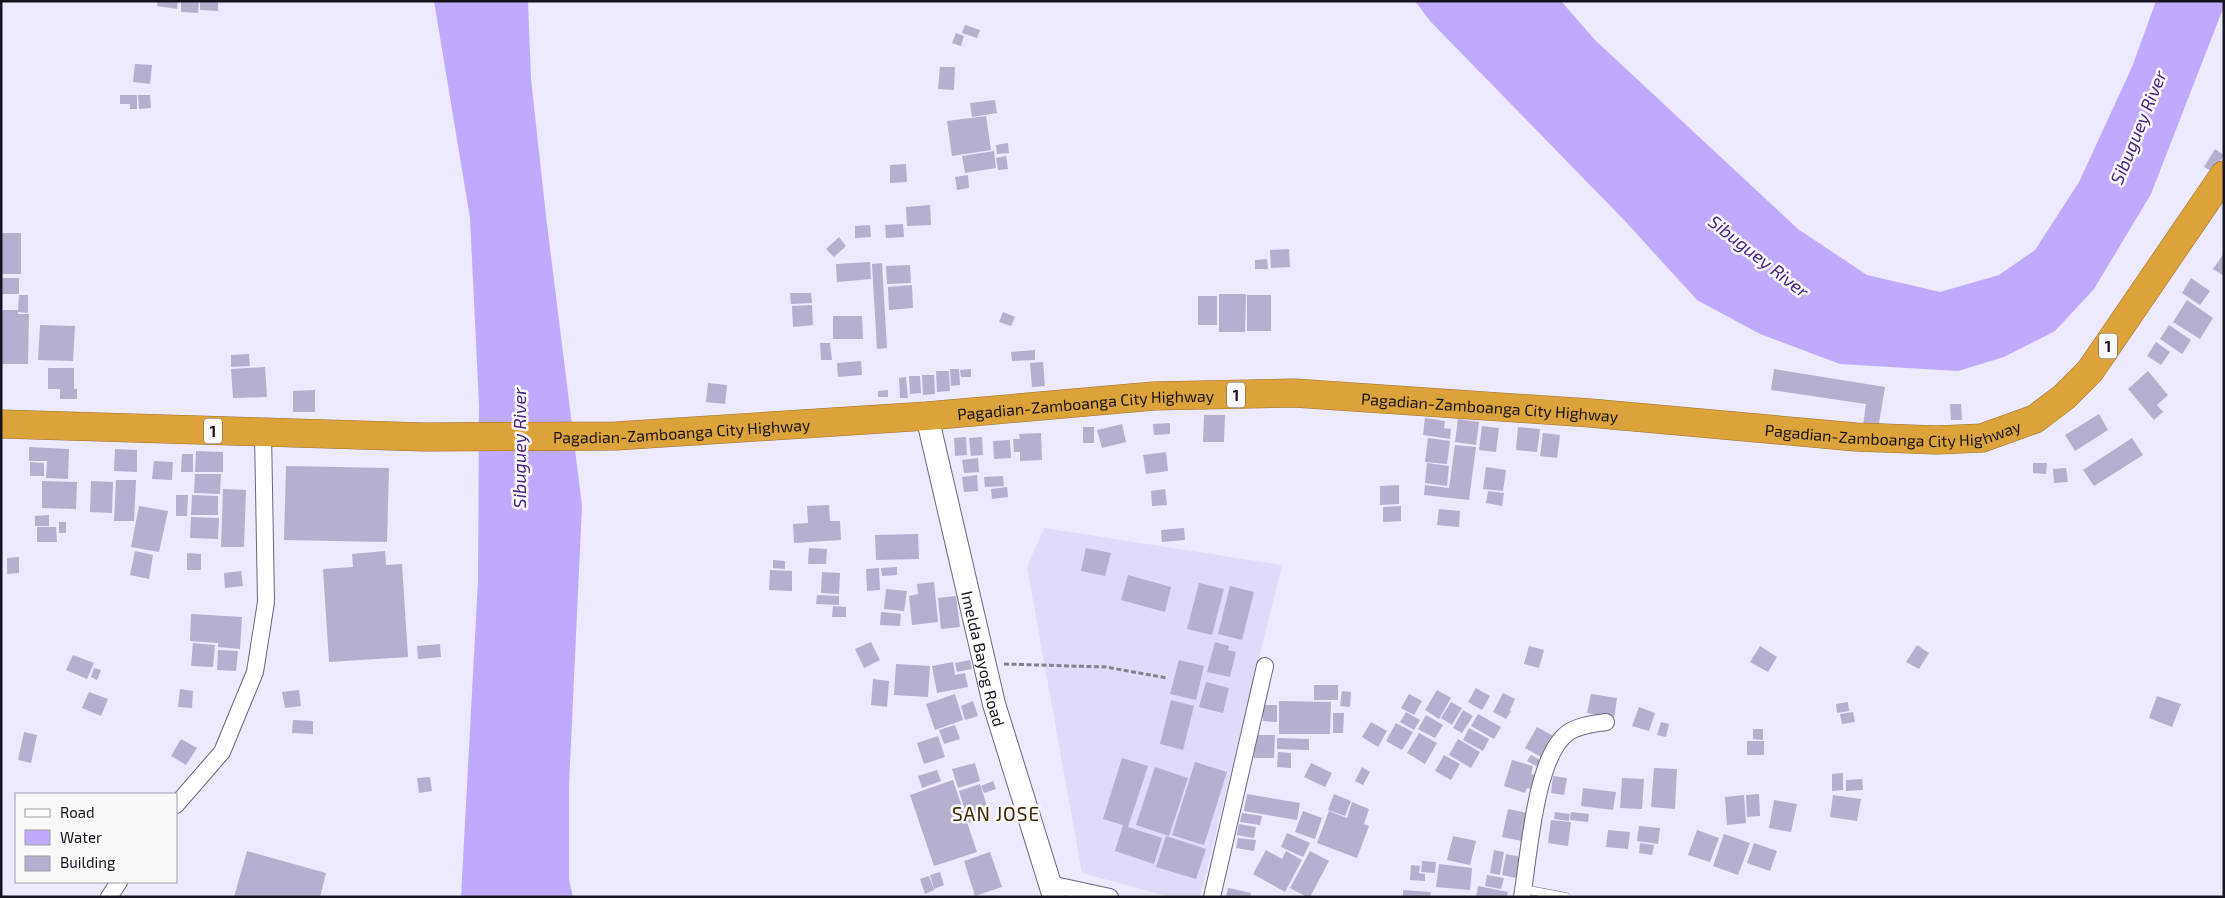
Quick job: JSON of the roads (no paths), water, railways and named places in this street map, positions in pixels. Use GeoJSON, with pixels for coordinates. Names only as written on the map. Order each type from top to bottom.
{"type":"FeatureCollection","features":[{"type":"Feature","properties":{"kind":"highway","name":"Pagadian-Zamboanga City Highway"},"geometry":{"type":"LineString","coordinates":[[1,424],[424,437],[616,436],[927,416],[1154,396],[1294,393],[1590,413],[1856,437],[1936,440],[1982,438],[2035,419],[2064,397],[2090,371],[2224,175]]}},
{"type":"Feature","properties":{"kind":"main road","name":"Imelda Bayog Road"},"geometry":{"type":"LineString","coordinates":[[927,416],[994,704],[1052,890]]}},
{"type":"Feature","properties":{"kind":"street"},"geometry":{"type":"LineString","coordinates":[[178,803],[222,752],[255,672],[266,602],[263,432]]}},
{"type":"Feature","properties":{"kind":"street"},"geometry":{"type":"LineString","coordinates":[[1212,897],[1265,666]]}},
{"type":"Feature","properties":{"kind":"street"},"geometry":{"type":"LineString","coordinates":[[1523,893],[1539,791],[1547,762],[1556,746],[1568,732],[1582,726],[1606,722]]}},
{"type":"Feature","properties":{"kind":"street"},"geometry":{"type":"LineString","coordinates":[[109,897],[117,883]]}},
{"type":"Feature","properties":{"kind":"street"},"geometry":{"type":"LineString","coordinates":[[1052,890],[1110,897]]}},
{"type":"Feature","properties":{"kind":"lane"},"geometry":{"type":"LineString","coordinates":[[1523,893],[1566,897]]}},
{"type":"Feature","properties":{"kind":"water","name":"Sibuguey River"},"geometry":{"type":"Polygon","coordinates":[[[434,1],[528,1],[531,79],[582,506],[569,786],[569,880],[573,897],[461,897],[478,581],[479,405],[470,218],[434,1]]]}},
{"type":"Feature","properties":{"kind":"water","name":"Sibuguey River"},"geometry":{"type":"Polygon","coordinates":[[[1415,1],[1561,1],[1595,40],[1798,229],[1867,275],[1940,292],[1999,275],[2035,250],[2079,182],[2132,67],[2156,1],[2224,1],[2224,6],[2151,194],[2094,289],[2055,331],[2004,357],[1958,371],[1840,364],[1760,334],[1697,300],[1625,221],[1430,21],[1415,1]]]}},
{"type":"Feature","properties":{"kind":"district","name":"SAN JOSE"},"geometry":{"type":"Point","coordinates":[996,813]}}]}
